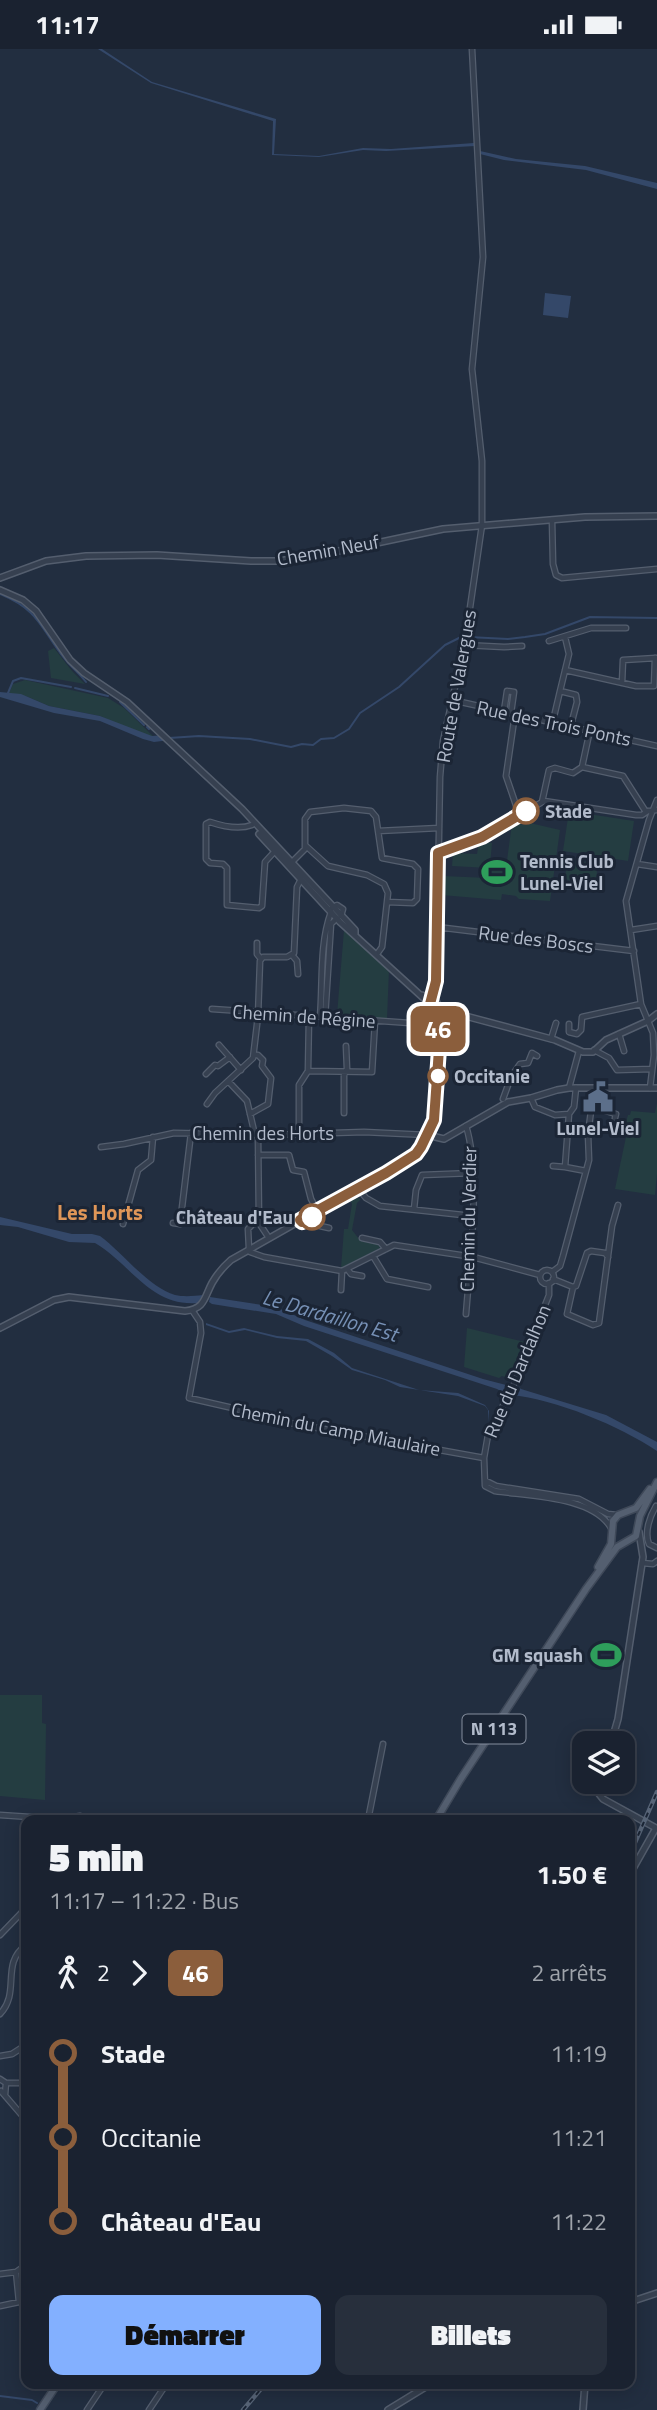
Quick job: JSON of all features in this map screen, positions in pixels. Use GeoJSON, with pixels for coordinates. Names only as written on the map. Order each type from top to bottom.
{"type":"FeatureCollection","features":[{"type":"Feature","properties":{"kind":"main road"},"geometry":{"type":"LineString","coordinates":[[657,1481],[642,1512],[639,1532],[628,1541],[618,1539],[612,1530],[613,1521],[636,1508],[657,1481]]}},
{"type":"Feature","properties":{"kind":"main road"},"geometry":{"type":"LineString","coordinates":[[622,1514],[633,1515],[639,1523]]}},
{"type":"Feature","properties":{"kind":"main road","name":"N 113"},"geometry":{"type":"LineString","coordinates":[[586,1589],[611,1544],[612,1530]]}},
{"type":"Feature","properties":{"kind":"main road","name":"N 113"},"geometry":{"type":"LineString","coordinates":[[435,1815],[586,1589],[617,1547],[628,1541]]}},
{"type":"Feature","properties":{"kind":"main road"},"geometry":{"type":"LineString","coordinates":[[40,2410],[54,2389]]}},
{"type":"Feature","properties":{"kind":"street","name":"Route de Valergues"},"geometry":{"type":"LineString","coordinates":[[434,1003],[443,741],[467,632],[482,525],[482,461],[472,369],[483,257],[472,49]]}},
{"type":"Feature","properties":{"kind":"street","name":"Chemin Neuf"},"geometry":{"type":"LineString","coordinates":[[0,577],[46,561],[86,556],[157,555],[251,561],[293,559],[408,535],[482,525],[614,516],[657,516]]}},
{"type":"Feature","properties":{"kind":"street"},"geometry":{"type":"LineString","coordinates":[[552,520],[553,564],[556,575],[562,578],[657,569]]}},
{"type":"Feature","properties":{"kind":"street"},"geometry":{"type":"LineString","coordinates":[[0,590],[23,600],[36,611],[70,660],[127,702],[235,805],[355,934],[421,995],[434,1003],[439,1022],[434,1120],[430,1135],[416,1154],[359,1190],[231,1259],[218,1275],[203,1304],[192,1311],[69,1297],[54,1300],[0,1328]]}},
{"type":"Feature","properties":{"kind":"street"},"geometry":{"type":"LineString","coordinates":[[549,641],[592,628],[626,628]]}},
{"type":"Feature","properties":{"kind":"street"},"geometry":{"type":"LineString","coordinates":[[553,721],[569,654],[565,637]]}},
{"type":"Feature","properties":{"kind":"street"},"geometry":{"type":"LineString","coordinates":[[465,643],[522,646]]}},
{"type":"Feature","properties":{"kind":"street"},"geometry":{"type":"LineString","coordinates":[[565,670],[622,683],[654,686],[656,658],[623,660],[622,683]]}},
{"type":"Feature","properties":{"kind":"street"},"geometry":{"type":"LineString","coordinates":[[504,712],[507,691],[514,692],[506,776],[519,814]]}},
{"type":"Feature","properties":{"kind":"street"},"geometry":{"type":"LineString","coordinates":[[561,691],[576,695],[577,702],[571,725]]}},
{"type":"Feature","properties":{"kind":"street","name":"Rue des Trois Ponts"},"geometry":{"type":"LineString","coordinates":[[452,700],[657,745]]}},
{"type":"Feature","properties":{"kind":"street"},"geometry":{"type":"LineString","coordinates":[[542,802],[550,770],[553,768],[573,773],[582,767],[590,730]]}},
{"type":"Feature","properties":{"kind":"street"},"geometry":{"type":"LineString","coordinates":[[582,767],[623,776],[644,814],[646,833]]}},
{"type":"Feature","properties":{"kind":"street"},"geometry":{"type":"LineString","coordinates":[[430,1135],[444,1139],[508,1101],[573,1088],[653,1088],[653,1033],[641,1004],[626,896],[657,800]]}},
{"type":"Feature","properties":{"kind":"street"},"geometry":{"type":"LineString","coordinates":[[438,853],[482,837],[542,802],[644,814],[655,810]]}},
{"type":"Feature","properties":{"kind":"street"},"geometry":{"type":"LineString","coordinates":[[290,864],[306,846],[307,814],[312,811],[344,808],[369,810],[375,814],[382,858],[416,866],[418,869],[419,881],[413,903],[387,902]]}},
{"type":"Feature","properties":{"kind":"street"},"geometry":{"type":"LineString","coordinates":[[253,824],[244,828],[208,822],[205,827],[208,861],[223,864],[227,868],[226,901],[231,907],[262,906],[265,862],[277,850]]}},
{"type":"Feature","properties":{"kind":"street"},"geometry":{"type":"LineString","coordinates":[[378,831],[439,830]]}},
{"type":"Feature","properties":{"kind":"street"},"geometry":{"type":"LineString","coordinates":[[306,846],[328,866],[381,880],[387,887],[382,947],[377,954]]}},
{"type":"Feature","properties":{"kind":"street"},"geometry":{"type":"LineString","coordinates":[[637,864],[657,867]]}},
{"type":"Feature","properties":{"kind":"street"},"geometry":{"type":"LineString","coordinates":[[261,959],[265,956],[287,957],[295,950],[298,887],[303,878]]}},
{"type":"Feature","properties":{"kind":"street"},"geometry":{"type":"LineString","coordinates":[[337,905],[343,909],[343,914],[332,921],[330,928],[322,1017],[326,924],[337,905]]}},
{"type":"Feature","properties":{"kind":"street"},"geometry":{"type":"LineString","coordinates":[[631,930],[657,926]]}},
{"type":"Feature","properties":{"kind":"street","name":"Rue des Boscs"},"geometry":{"type":"LineString","coordinates":[[437,927],[634,951]]}},
{"type":"Feature","properties":{"kind":"street"},"geometry":{"type":"LineString","coordinates":[[207,1104],[215,1093],[253,1060],[261,959],[257,954],[257,943]]}},
{"type":"Feature","properties":{"kind":"street"},"geometry":{"type":"LineString","coordinates":[[292,955],[297,961],[298,974]]}},
{"type":"Feature","properties":{"kind":"street"},"geometry":{"type":"LineString","coordinates":[[569,1024],[569,1032],[578,1033],[581,1030],[582,1017],[641,1004]]}},
{"type":"Feature","properties":{"kind":"street","name":"Chemin de Régine"},"geometry":{"type":"LineString","coordinates":[[212,1009],[374,1021],[439,1022]]}},
{"type":"Feature","properties":{"kind":"street"},"geometry":{"type":"LineString","coordinates":[[439,1022],[453,1013],[551,1039],[579,1051],[594,1050],[657,1014]]}},
{"type":"Feature","properties":{"kind":"street"},"geometry":{"type":"LineString","coordinates":[[299,1135],[299,1085],[308,1071],[309,1017]]}},
{"type":"Feature","properties":{"kind":"street"},"geometry":{"type":"LineString","coordinates":[[308,1071],[372,1072],[374,1021]]}},
{"type":"Feature","properties":{"kind":"street"},"geometry":{"type":"LineString","coordinates":[[551,1039],[556,1023]]}},
{"type":"Feature","properties":{"kind":"street"},"geometry":{"type":"LineString","coordinates":[[619,1034],[624,1051]]}},
{"type":"Feature","properties":{"kind":"street"},"geometry":{"type":"LineString","coordinates":[[219,1045],[241,1070]]}},
{"type":"Feature","properties":{"kind":"street"},"geometry":{"type":"LineString","coordinates":[[344,1113],[346,1046]]}},
{"type":"Feature","properties":{"kind":"street"},"geometry":{"type":"LineString","coordinates":[[594,1050],[609,1058],[617,1070],[654,1065]]}},
{"type":"Feature","properties":{"kind":"street"},"geometry":{"type":"LineString","coordinates":[[565,1167],[569,1114],[574,1107],[573,1088],[579,1051]]}},
{"type":"Feature","properties":{"kind":"street"},"geometry":{"type":"LineString","coordinates":[[503,1099],[511,1077],[520,1064],[528,1063],[532,1053],[537,1056]]}},
{"type":"Feature","properties":{"kind":"street"},"geometry":{"type":"LineString","coordinates":[[250,1114],[262,1109],[269,1102],[271,1078],[262,1066],[262,1060],[258,1055],[254,1055]]}},
{"type":"Feature","properties":{"kind":"street"},"geometry":{"type":"LineString","coordinates":[[206,1074],[215,1065],[218,1066],[230,1057]]}},
{"type":"Feature","properties":{"kind":"street"},"geometry":{"type":"LineString","coordinates":[[228,1081],[247,1101],[256,1135],[259,1223],[269,1239]]}},
{"type":"Feature","properties":{"kind":"street"},"geometry":{"type":"LineString","coordinates":[[551,1281],[552,1272],[560,1266],[589,1160],[589,1126],[594,1088]]}},
{"type":"Feature","properties":{"kind":"street"},"geometry":{"type":"LineString","coordinates":[[531,1098],[535,1107],[555,1115],[569,1114]]}},
{"type":"Feature","properties":{"kind":"street"},"geometry":{"type":"LineString","coordinates":[[602,1110],[616,1114],[615,1118]]}},
{"type":"Feature","properties":{"kind":"street","name":"Chemin du Verdier"},"geometry":{"type":"LineString","coordinates":[[466,1126],[470,1136],[472,1173],[471,1257],[466,1314]]}},
{"type":"Feature","properties":{"kind":"street","name":"Chemin des Horts"},"geometry":{"type":"LineString","coordinates":[[101,1147],[124,1145],[162,1134],[299,1135],[364,1132],[430,1135]]}},
{"type":"Feature","properties":{"kind":"street"},"geometry":{"type":"LineString","coordinates":[[173,1223],[180,1224],[191,1133]]}},
{"type":"Feature","properties":{"kind":"street"},"geometry":{"type":"LineString","coordinates":[[123,1224],[138,1170],[150,1160],[153,1137]]}},
{"type":"Feature","properties":{"kind":"street"},"geometry":{"type":"LineString","coordinates":[[258,1155],[289,1155],[293,1170],[304,1172],[311,1199],[317,1210]]}},
{"type":"Feature","properties":{"kind":"street"},"geometry":{"type":"LineString","coordinates":[[553,1165],[586,1171]]}},
{"type":"Feature","properties":{"kind":"street"},"geometry":{"type":"LineString","coordinates":[[414,1209],[416,1190],[422,1175],[472,1173]]}},
{"type":"Feature","properties":{"kind":"street"},"geometry":{"type":"LineString","coordinates":[[301,1221],[317,1210],[359,1190]]}},
{"type":"Feature","properties":{"kind":"street"},"geometry":{"type":"LineString","coordinates":[[359,1190],[377,1205],[472,1216]]}},
{"type":"Feature","properties":{"kind":"street"},"geometry":{"type":"LineString","coordinates":[[608,1257],[605,1253],[587,1253],[576,1286],[573,1287],[567,1314],[596,1325],[600,1320],[618,1205]]}},
{"type":"Feature","properties":{"kind":"street"},"geometry":{"type":"LineString","coordinates":[[301,1221],[330,1228]]}},
{"type":"Feature","properties":{"kind":"street"},"geometry":{"type":"LineString","coordinates":[[249,1251],[248,1229],[259,1223]]}},
{"type":"Feature","properties":{"kind":"street"},"geometry":{"type":"LineString","coordinates":[[362,1238],[380,1242],[386,1249]]}},
{"type":"Feature","properties":{"kind":"street"},"geometry":{"type":"LineString","coordinates":[[341,1290],[345,1271],[398,1245],[471,1257],[540,1275]]}},
{"type":"Feature","properties":{"kind":"street"},"geometry":{"type":"LineString","coordinates":[[249,1251],[264,1257],[362,1276]]}},
{"type":"Feature","properties":{"kind":"street"},"geometry":{"type":"LineString","coordinates":[[373,1256],[387,1279],[428,1287]]}},
{"type":"Feature","properties":{"kind":"street"},"geometry":{"type":"LineString","coordinates":[[540,1275],[546,1270],[552,1272]]}},
{"type":"Feature","properties":{"kind":"street"},"geometry":{"type":"LineString","coordinates":[[540,1275],[542,1281],[573,1287]]}},
{"type":"Feature","properties":{"kind":"street","name":"Rue du Dardalhon"},"geometry":{"type":"LineString","coordinates":[[484,1477],[488,1435],[513,1384],[550,1294],[551,1281]]}},
{"type":"Feature","properties":{"kind":"street","name":"Chemin du Camp Miaulaire"},"geometry":{"type":"LineString","coordinates":[[192,1311],[200,1322],[201,1333],[189,1398],[237,1409],[257,1417],[484,1458]]}},
{"type":"Feature","properties":{"kind":"street"},"geometry":{"type":"LineString","coordinates":[[484,1477],[492,1485],[579,1499],[608,1514],[622,1514]]}},
{"type":"Feature","properties":{"kind":"street"},"geometry":{"type":"LineString","coordinates":[[484,1477],[485,1486],[489,1490],[582,1505],[605,1519],[612,1530]]}},
{"type":"Feature","properties":{"kind":"street"},"geometry":{"type":"LineString","coordinates":[[656,1506],[650,1515],[646,1538],[649,1544],[657,1548]]}},
{"type":"Feature","properties":{"kind":"street"},"geometry":{"type":"LineString","coordinates":[[614,1731],[642,1561],[643,1550],[639,1532]]}},
{"type":"Feature","properties":{"kind":"street"},"geometry":{"type":"LineString","coordinates":[[628,1541],[641,1550],[642,1561]]}},
{"type":"Feature","properties":{"kind":"street"},"geometry":{"type":"LineString","coordinates":[[642,1561],[653,1564],[657,1561]]}},
{"type":"Feature","properties":{"kind":"street"},"geometry":{"type":"LineString","coordinates":[[369,1815],[383,1744]]}},
{"type":"Feature","properties":{"kind":"street"},"geometry":{"type":"LineString","coordinates":[[599,1794],[632,1815]]}},
{"type":"Feature","properties":{"kind":"street"},"geometry":{"type":"LineString","coordinates":[[0,1815],[21,1816]]}},
{"type":"Feature","properties":{"kind":"street"},"geometry":{"type":"LineString","coordinates":[[635,1817],[656,1828],[635,1865]]}},
{"type":"Feature","properties":{"kind":"street"},"geometry":{"type":"LineString","coordinates":[[0,1935],[21,1914]]}},
{"type":"Feature","properties":{"kind":"street"},"geometry":{"type":"LineString","coordinates":[[0,2014],[7,2003],[7,1962],[21,1948]]}},
{"type":"Feature","properties":{"kind":"street"},"geometry":{"type":"LineString","coordinates":[[0,2056],[12,2055],[21,2049]]}},
{"type":"Feature","properties":{"kind":"street"},"geometry":{"type":"LineString","coordinates":[[0,2079],[6,2083],[21,2083]]}},
{"type":"Feature","properties":{"kind":"street"},"geometry":{"type":"LineString","coordinates":[[6,2083],[2,2092],[21,2114]]}},
{"type":"Feature","properties":{"kind":"street"},"geometry":{"type":"LineString","coordinates":[[0,2274],[16,2272],[21,2268]]}},
{"type":"Feature","properties":{"kind":"street"},"geometry":{"type":"LineString","coordinates":[[0,2306],[19,2302],[16,2272]]}},
{"type":"Feature","properties":{"kind":"street"},"geometry":{"type":"LineString","coordinates":[[635,2301],[657,2294]]}},
{"type":"Feature","properties":{"kind":"street"},"geometry":{"type":"LineString","coordinates":[[87,2410],[100,2389]]}},
{"type":"Feature","properties":{"kind":"street"},"geometry":{"type":"LineString","coordinates":[[149,2410],[162,2389]]}},
{"type":"Feature","properties":{"kind":"street"},"geometry":{"type":"LineString","coordinates":[[388,2410],[422,2389]]}},
{"type":"Feature","properties":{"kind":"street"},"geometry":{"type":"LineString","coordinates":[[583,2410],[585,2389]]}},
{"type":"Feature","properties":{"kind":"green space"},"geometry":{"type":"Polygon","coordinates":[[[54,648],[85,684],[51,678],[48,651],[54,648]]]}},
{"type":"Feature","properties":{"kind":"green space"},"geometry":{"type":"Polygon","coordinates":[[[25,680],[108,698],[124,708],[154,737],[100,716],[49,706],[9,693],[13,684],[25,680]]]}},
{"type":"Feature","properties":{"kind":"green space"},"geometry":{"type":"Polygon","coordinates":[[[569,811],[634,821],[628,861],[563,851],[569,811]]]}},
{"type":"Feature","properties":{"kind":"green space"},"geometry":{"type":"Polygon","coordinates":[[[512,823],[530,823],[560,830],[550,901],[519,899],[502,894],[501,900],[441,895],[443,876],[488,878],[489,868],[452,866],[453,853],[477,854],[479,841],[492,843],[490,865],[506,868],[512,823]]]}},
{"type":"Feature","properties":{"kind":"green space"},"geometry":{"type":"Polygon","coordinates":[[[572,860],[593,863],[597,872],[596,880],[593,879],[587,884],[571,882],[565,878],[567,862],[572,860]]]}},
{"type":"Feature","properties":{"kind":"green space"},"geometry":{"type":"Polygon","coordinates":[[[344,930],[389,970],[387,1019],[337,1015],[344,930]]]}},
{"type":"Feature","properties":{"kind":"green space"},"geometry":{"type":"Polygon","coordinates":[[[657,1103],[655,1195],[615,1189],[628,1115],[631,1111],[655,1113],[657,1103]]]}},
{"type":"Feature","properties":{"kind":"green space"},"geometry":{"type":"Polygon","coordinates":[[[361,1199],[357,1203],[352,1230],[359,1239],[377,1242],[380,1248],[341,1268],[344,1229],[348,1229],[352,1204],[350,1200],[361,1199]]]}},
{"type":"Feature","properties":{"kind":"green space"},"geometry":{"type":"Polygon","coordinates":[[[467,1328],[525,1342],[511,1379],[464,1367],[467,1328]]]}},
{"type":"Feature","properties":{"kind":"green space"},"geometry":{"type":"Polygon","coordinates":[[[0,1695],[42,1695],[42,1723],[46,1724],[45,1800],[0,1796],[0,1695]]]}},
{"type":"Feature","properties":{"kind":"water"},"geometry":{"type":"Polygon","coordinates":[[[98,49],[152,82],[276,119],[274,154],[319,156],[363,148],[391,149],[474,143],[475,146],[386,151],[363,150],[319,157],[272,155],[273,121],[151,83],[98,49]]]}},
{"type":"Feature","properties":{"kind":"water"},"geometry":{"type":"Polygon","coordinates":[[[480,151],[516,159],[585,166],[657,183],[657,189],[586,170],[504,160],[480,154],[480,151]]]}},
{"type":"Feature","properties":{"kind":"water"},"geometry":{"type":"Polygon","coordinates":[[[545,293],[571,296],[568,318],[543,315],[545,293]]]}},
{"type":"Feature","properties":{"kind":"water"},"geometry":{"type":"Polygon","coordinates":[[[0,692],[21,694],[49,706],[100,716],[152,736],[165,735],[170,740],[154,742],[143,739],[100,721],[54,713],[0,697],[0,692]]]}},
{"type":"Feature","properties":{"kind":"water"},"geometry":{"type":"Polygon","coordinates":[[[0,1217],[72,1234],[100,1236],[145,1277],[165,1291],[178,1296],[203,1295],[198,1303],[167,1298],[142,1282],[108,1251],[95,1243],[69,1242],[18,1227],[0,1225],[0,1217]]]}},
{"type":"Feature","properties":{"kind":"water"},"geometry":{"type":"Polygon","coordinates":[[[210,1297],[276,1307],[305,1320],[483,1379],[511,1384],[506,1394],[304,1326],[276,1314],[212,1304],[209,1302],[210,1297]]]}},
{"type":"Feature","properties":{"kind":"water"},"geometry":{"type":"Polygon","coordinates":[[[206,1323],[229,1331],[244,1328],[277,1336],[308,1339],[334,1353],[352,1368],[419,1390],[400,1387],[352,1370],[306,1341],[277,1338],[245,1330],[229,1333],[206,1323]]]}},
{"type":"Feature","properties":{"kind":"water"},"geometry":{"type":"Polygon","coordinates":[[[516,1385],[521,1389],[606,1415],[657,1442],[657,1451],[625,1432],[587,1415],[547,1402],[511,1395],[516,1385]]]}},
{"type":"Feature","properties":{"kind":"water"},"geometry":{"type":"Polygon","coordinates":[[[420,1390],[458,1393],[485,1405],[489,1411],[488,1422],[488,1410],[485,1406],[458,1396],[420,1390]]]}},
{"type":"Feature","properties":{"kind":"waterway"},"geometry":{"type":"LineString","coordinates":[[0,594],[31,613],[64,658],[86,682]]}},
{"type":"Feature","properties":{"kind":"waterway"},"geometry":{"type":"LineString","coordinates":[[468,637],[508,639],[545,634],[590,617],[657,618]]}},
{"type":"Feature","properties":{"kind":"waterway"},"geometry":{"type":"LineString","coordinates":[[169,738],[199,736],[250,739],[291,747],[313,745],[321,739],[334,738],[349,729],[360,713],[399,687],[445,645],[463,636]]}},
{"type":"Feature","properties":{"kind":"waterway"},"geometry":{"type":"LineString","coordinates":[[8,693],[13,681],[21,678],[71,687]]}},
{"type":"Feature","properties":{"kind":"waterway"},"geometry":{"type":"LineString","coordinates":[[75,688],[108,696]]}},
{"type":"Feature","properties":{"kind":"waterway"},"geometry":{"type":"LineString","coordinates":[[120,702],[144,725]]}},
{"type":"Feature","properties":{"kind":"waterway"},"geometry":{"type":"LineString","coordinates":[[0,2396],[37,2403]]}},
{"type":"Feature","properties":{"kind":"railway"},"geometry":{"type":"LineString","coordinates":[[635,1843],[657,1792]]}},
{"type":"Feature","properties":{"kind":"railway"},"geometry":{"type":"LineString","coordinates":[[243,2410],[261,2389]]}},
{"type":"Feature","properties":{"kind":"bus line","name":"46"},"geometry":{"type":"LineString","coordinates":[[312,1217],[302,1222],[300,1220],[386,1173],[416,1154],[421,1147],[434,1120],[439,1049],[439,1020],[430,1004],[436,981],[438,853],[482,837],[526,811]]}},
{"type":"Feature","properties":{"kind":"place","name":"Stade"},"geometry":{"type":"Point","coordinates":[526,811]}},
{"type":"Feature","properties":{"kind":"place","name":"Tennis Club Lunel-Viel"},"geometry":{"type":"Point","coordinates":[497,872]}},
{"type":"Feature","properties":{"kind":"place","name":"Occitanie"},"geometry":{"type":"Point","coordinates":[438,1076]}},
{"type":"Feature","properties":{"kind":"place","name":"Lunel-Viel"},"geometry":{"type":"Point","coordinates":[598,1097]}},
{"type":"Feature","properties":{"kind":"place","name":"Château d'Eau"},"geometry":{"type":"Point","coordinates":[312,1217]}},
{"type":"Feature","properties":{"kind":"place","name":"GM squash"},"geometry":{"type":"Point","coordinates":[606,1655]}},
{"type":"Feature","properties":{"kind":"district","name":"Les Horts"},"geometry":{"type":"Point","coordinates":[100,1213]}},
{"type":"Feature","properties":{"kind":"water label","name":"Le Dardaillon Est"},"geometry":{"type":"Point","coordinates":[330,1316]}}]}
